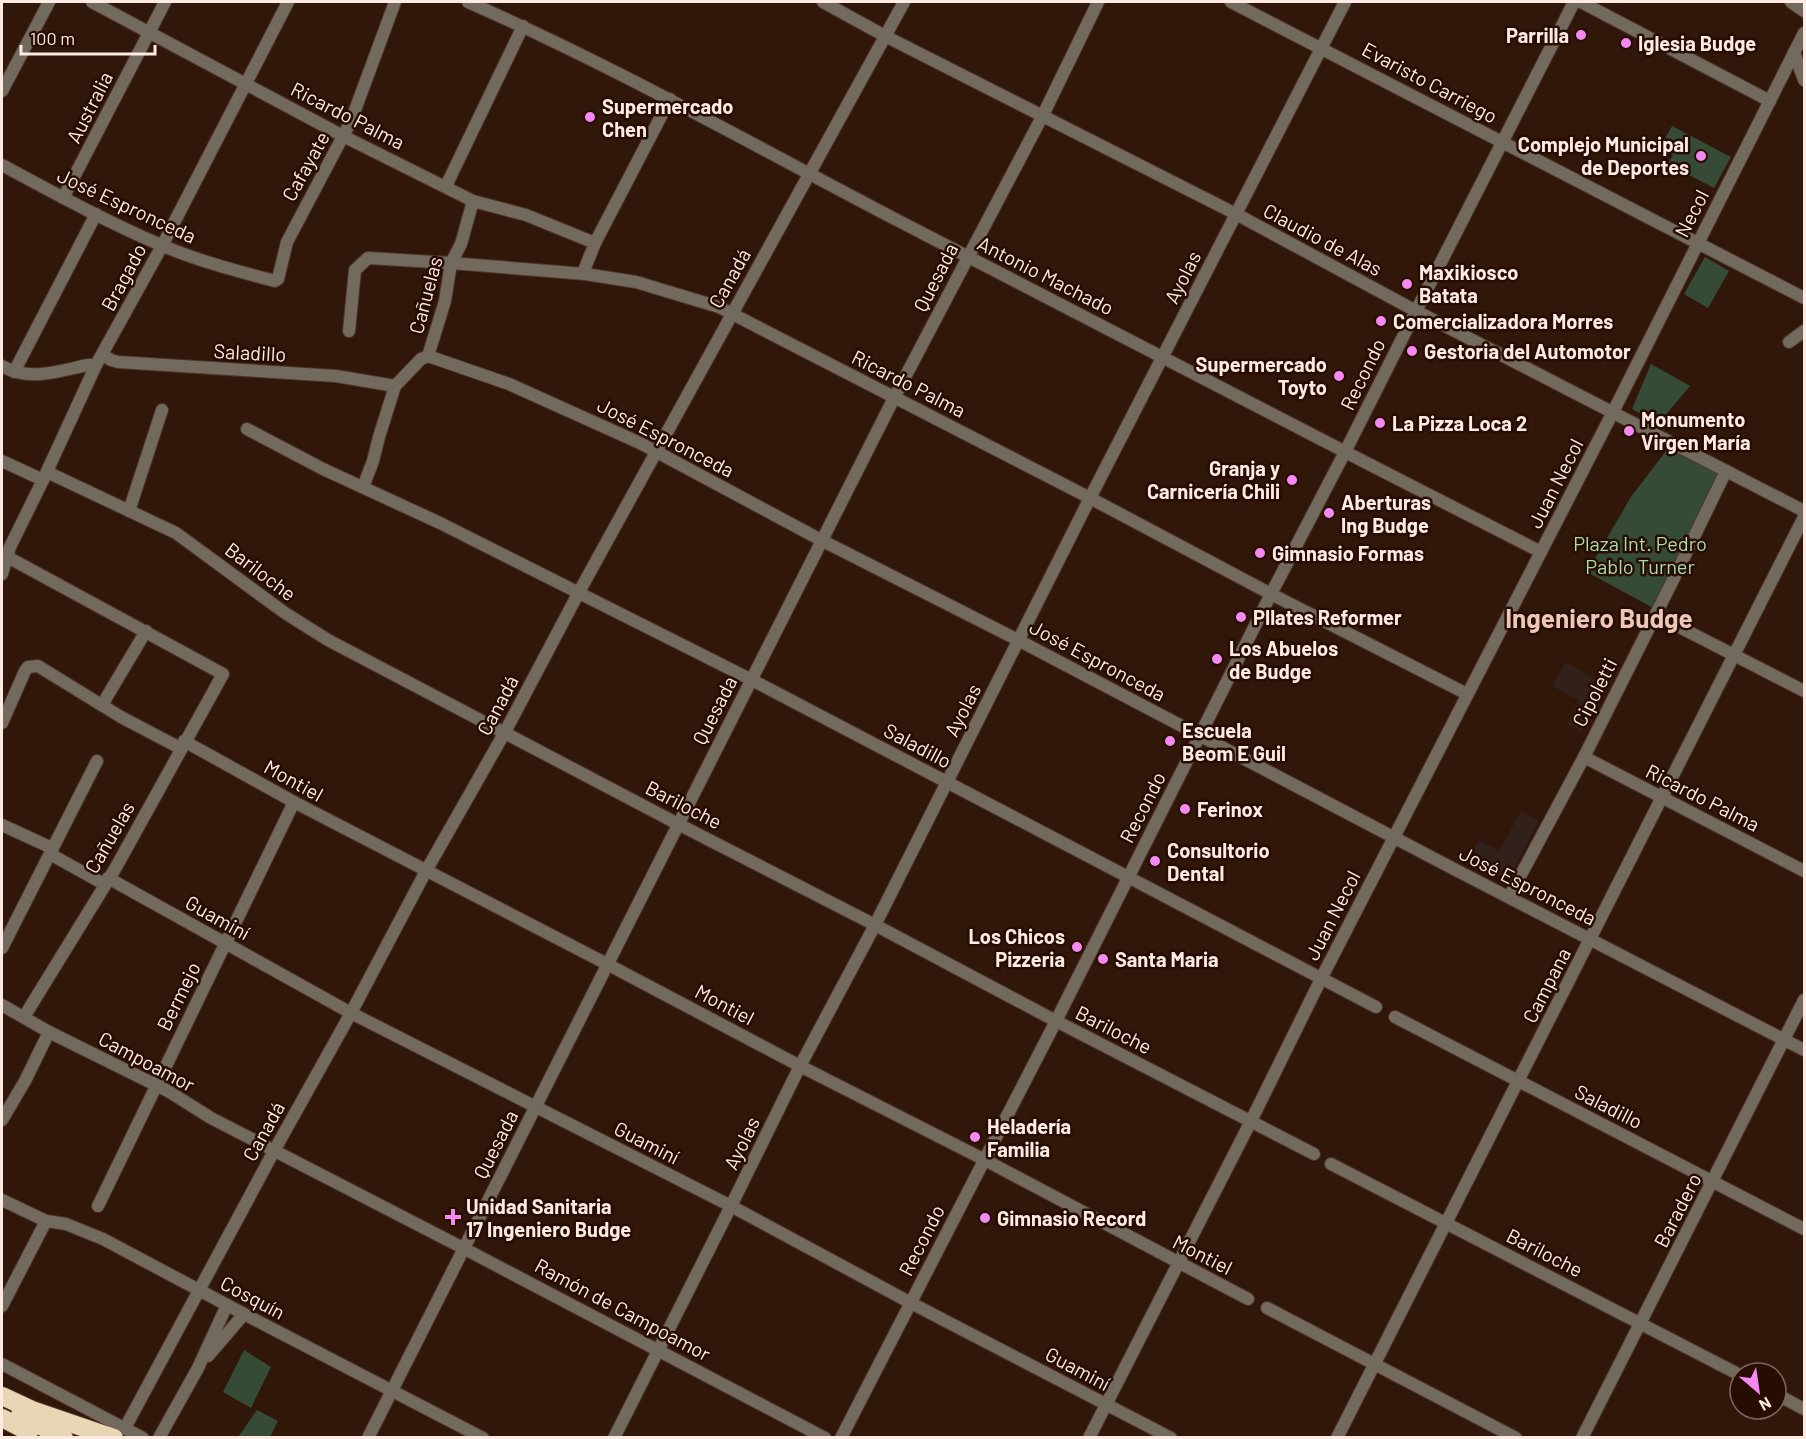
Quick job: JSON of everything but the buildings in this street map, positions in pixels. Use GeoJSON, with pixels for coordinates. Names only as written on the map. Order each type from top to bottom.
{"type":"FeatureCollection","features":[{"type":"Feature","properties":{"kind":"highway"},"geometry":{"type":"LineString","coordinates":[[2,1396],[32,1410],[119,1433]]}},
{"type":"Feature","properties":{"kind":"highway"},"geometry":{"type":"LineString","coordinates":[[2,1405],[63,1437]]}},
{"type":"Feature","properties":{"kind":"highway"},"geometry":{"type":"LineString","coordinates":[[2,1418],[39,1437]]}},
{"type":"Feature","properties":{"kind":"street"},"geometry":{"type":"LineString","coordinates":[[2,91],[49,2]]}},
{"type":"Feature","properties":{"kind":"street","name":"Ricardo Palma"},"geometry":{"type":"LineString","coordinates":[[92,2],[344,136],[473,201],[526,215],[595,243]]}},
{"type":"Feature","properties":{"kind":"street","name":"Australia"},"geometry":{"type":"LineString","coordinates":[[63,198],[165,2]]}},
{"type":"Feature","properties":{"kind":"street","name":"Bragado"},"geometry":{"type":"LineString","coordinates":[[2,574],[4,555],[45,476],[100,360],[162,246],[288,2]]}},
{"type":"Feature","properties":{"kind":"street","name":"Cafayate"},"geometry":{"type":"LineString","coordinates":[[275,281],[278,279],[287,242],[344,136],[395,2]]}},
{"type":"Feature","properties":{"kind":"street","name":"Antonio Machado"},"geometry":{"type":"LineString","coordinates":[[468,2],[524,26],[670,99],[968,257],[1541,552]]}},
{"type":"Feature","properties":{"kind":"street","name":"Claudio de Alas"},"geometry":{"type":"LineString","coordinates":[[823,2],[885,36],[1236,214],[1416,311],[1804,512]]}},
{"type":"Feature","properties":{"kind":"street","name":"Canadá"},"geometry":{"type":"LineString","coordinates":[[119,1433],[904,2]]}},
{"type":"Feature","properties":{"kind":"street","name":"Quesada"},"geometry":{"type":"LineString","coordinates":[[368,1437],[894,399],[1042,115],[1098,2]]}},
{"type":"Feature","properties":{"kind":"street","name":"Evaristo Carriego"},"geometry":{"type":"LineString","coordinates":[[1231,2],[1803,298]]}},
{"type":"Feature","properties":{"kind":"street","name":"Ayolas"},"geometry":{"type":"LineString","coordinates":[[614,1437],[800,1066],[875,925],[1090,498],[1345,2]]}},
{"type":"Feature","properties":{"kind":"street","name":"Recondo"},"geometry":{"type":"LineString","coordinates":[[841,1437],[1056,1021],[1271,594],[1574,2]]}},
{"type":"Feature","properties":{"kind":"street"},"geometry":{"type":"LineString","coordinates":[[1581,2],[1770,101]]}},
{"type":"Feature","properties":{"kind":"street"},"geometry":{"type":"LineString","coordinates":[[1791,2],[1804,11]]}},
{"type":"Feature","properties":{"kind":"street"},"geometry":{"type":"LineString","coordinates":[[446,186],[481,110],[524,26]]}},
{"type":"Feature","properties":{"kind":"street","name":"Necol"},"geometry":{"type":"LineString","coordinates":[[1613,412],[1804,33]]}},
{"type":"Feature","properties":{"kind":"street"},"geometry":{"type":"LineString","coordinates":[[1794,52],[1804,80]]}},
{"type":"Feature","properties":{"kind":"street"},"geometry":{"type":"LineString","coordinates":[[585,274],[585,268],[595,243],[670,99]]}},
{"type":"Feature","properties":{"kind":"street","name":"José Espronceda"},"geometry":{"type":"LineString","coordinates":[[2,165],[63,198],[162,246],[275,281]]}},
{"type":"Feature","properties":{"kind":"street","name":"Cañuelas"},"geometry":{"type":"LineString","coordinates":[[395,386],[421,359],[428,356],[445,301],[451,263],[461,244],[473,201]]}},
{"type":"Feature","properties":{"kind":"street"},"geometry":{"type":"LineString","coordinates":[[14,372],[96,214]]}},
{"type":"Feature","properties":{"kind":"street","name":"Ricardo Palma"},"geometry":{"type":"LineString","coordinates":[[349,331],[355,270],[368,258],[585,274],[636,282],[732,313],[1467,694]]}},
{"type":"Feature","properties":{"kind":"street"},"geometry":{"type":"LineString","coordinates":[[1790,342],[1804,331]]}},
{"type":"Feature","properties":{"kind":"street","name":"José Espronceda"},"geometry":{"type":"LineString","coordinates":[[428,356],[524,390],[656,451],[1804,1050]]}},
{"type":"Feature","properties":{"kind":"street","name":"Saladillo"},"geometry":{"type":"LineString","coordinates":[[2,366],[14,372],[34,375],[87,365],[100,360],[111,360],[336,376],[395,386]]}},
{"type":"Feature","properties":{"kind":"street"},"geometry":{"type":"LineString","coordinates":[[363,487],[395,386]]}},
{"type":"Feature","properties":{"kind":"street"},"geometry":{"type":"LineString","coordinates":[[129,511],[162,410]]}},
{"type":"Feature","properties":{"kind":"street","name":"Juan Necol"},"geometry":{"type":"LineString","coordinates":[[1089,1437],[1394,836],[1613,412]]}},
{"type":"Feature","properties":{"kind":"street","name":"Saladillo"},"geometry":{"type":"LineString","coordinates":[[247,429],[323,469],[579,592],[752,680],[1376,1007]]}},
{"type":"Feature","properties":{"kind":"street","name":"Bariloche"},"geometry":{"type":"LineString","coordinates":[[2,461],[45,476],[176,533],[312,632],[1314,1154]]}},
{"type":"Feature","properties":{"kind":"street","name":"Cipoletti"},"geometry":{"type":"LineString","coordinates":[[1509,897],[1584,757],[1726,471]]}},
{"type":"Feature","properties":{"kind":"street","name":"Campana"},"geometry":{"type":"LineString","coordinates":[[1337,1437],[1804,517]]}},
{"type":"Feature","properties":{"kind":"street"},"geometry":{"type":"LineString","coordinates":[[4,555],[146,631],[102,705]]}},
{"type":"Feature","properties":{"kind":"street"},"geometry":{"type":"LineString","coordinates":[[1656,615],[1804,691]]}},
{"type":"Feature","properties":{"kind":"street","name":"Cañuelas"},"geometry":{"type":"LineString","coordinates":[[24,1017],[148,810],[223,674],[146,631]]}},
{"type":"Feature","properties":{"kind":"street","name":"Montiel"},"geometry":{"type":"LineString","coordinates":[[2,723],[25,671],[28,667],[38,666],[102,705],[607,964],[1248,1299]]}},
{"type":"Feature","properties":{"kind":"street","name":"Ricardo Palma"},"geometry":{"type":"LineString","coordinates":[[1584,757],[1804,871]]}},
{"type":"Feature","properties":{"kind":"street"},"geometry":{"type":"LineString","coordinates":[[2,948],[97,761]]}},
{"type":"Feature","properties":{"kind":"street","name":"Bermejo"},"geometry":{"type":"LineString","coordinates":[[98,1206],[294,802]]}},
{"type":"Feature","properties":{"kind":"street","name":"Guaminí"},"geometry":{"type":"LineString","coordinates":[[2,825],[225,943],[351,1013],[731,1206],[911,1303],[1171,1437]]}},
{"type":"Feature","properties":{"kind":"street","name":"Baradero"},"geometry":{"type":"LineString","coordinates":[[1582,1437],[1804,1000]]}},
{"type":"Feature","properties":{"kind":"street","name":"Campoamor"},"geometry":{"type":"LineString","coordinates":[[2,1005],[49,1032],[156,1085],[211,1118],[274,1151]]}},
{"type":"Feature","properties":{"kind":"street","name":"Saladillo"},"geometry":{"type":"LineString","coordinates":[[1395,1017],[1804,1229]]}},
{"type":"Feature","properties":{"kind":"street"},"geometry":{"type":"LineString","coordinates":[[2,1120],[25,1081],[49,1032]]}},
{"type":"Feature","properties":{"kind":"street","name":"Ramón de Campoamor"},"geometry":{"type":"LineString","coordinates":[[274,1151],[825,1437]]}},
{"type":"Feature","properties":{"kind":"street","name":"Bariloche"},"geometry":{"type":"LineString","coordinates":[[1332,1164],[1728,1369]]}},
{"type":"Feature","properties":{"kind":"street","name":"Cosquín"},"geometry":{"type":"LineString","coordinates":[[2,1200],[46,1221],[66,1224],[103,1239],[483,1437]]}},
{"type":"Feature","properties":{"kind":"street"},"geometry":{"type":"LineString","coordinates":[[2,1306],[46,1221]]}},
{"type":"Feature","properties":{"kind":"street"},"geometry":{"type":"LineString","coordinates":[[159,1437],[198,1368],[226,1305]]}},
{"type":"Feature","properties":{"kind":"street"},"geometry":{"type":"LineString","coordinates":[[1267,1308],[1516,1437]]}},
{"type":"Feature","properties":{"kind":"street"},"geometry":{"type":"LineString","coordinates":[[198,1368],[244,1314]]}},
{"type":"Feature","properties":{"kind":"street"},"geometry":{"type":"LineString","coordinates":[[2,1364],[119,1433],[142,1437]]}},
{"type":"Feature","properties":{"kind":"street"},"geometry":{"type":"LineString","coordinates":[[1788,1400],[1804,1409]]}},
{"type":"Feature","properties":{"kind":"shaded area"},"geometry":{"type":"Polygon","coordinates":[[[1566,662],[1608,687],[1581,732],[1567,724],[1580,701],[1552,686],[1566,662]]]}},
{"type":"Feature","properties":{"kind":"shaded area"},"geometry":{"type":"Polygon","coordinates":[[[1521,811],[1539,821],[1507,881],[1468,860],[1479,840],[1499,851],[1521,811]]]}},
{"type":"Feature","properties":{"kind":"green space","name":"Complejo Municipal de Deportes"},"geometry":{"type":"Polygon","coordinates":[[[1672,126],[1731,157],[1714,188],[1668,164],[1673,155],[1660,148],[1672,126]]]}},
{"type":"Feature","properties":{"kind":"green space"},"geometry":{"type":"Polygon","coordinates":[[[1705,257],[1729,271],[1708,308],[1684,294],[1705,257]]]}},
{"type":"Feature","properties":{"kind":"green space"},"geometry":{"type":"Polygon","coordinates":[[[1651,364],[1690,386],[1658,424],[1632,409],[1651,364]]]}},
{"type":"Feature","properties":{"kind":"green space","name":"Plaza Int. Pedro Pablo Turner"},"geometry":{"type":"Polygon","coordinates":[[[1669,447],[1721,472],[1655,609],[1587,572],[1631,497],[1669,447]]]}},
{"type":"Feature","properties":{"kind":"green space"},"geometry":{"type":"Polygon","coordinates":[[[244,1350],[271,1367],[251,1408],[223,1392],[244,1350]]]}},
{"type":"Feature","properties":{"kind":"green space"},"geometry":{"type":"Polygon","coordinates":[[[257,1410],[278,1421],[270,1437],[238,1437],[257,1410]]]}},
{"type":"Feature","properties":{"kind":"place","name":"Parrilla"},"geometry":{"type":"Point","coordinates":[1581,35]}},
{"type":"Feature","properties":{"kind":"place","name":"Iglesia Budge"},"geometry":{"type":"Point","coordinates":[1626,43]}},
{"type":"Feature","properties":{"kind":"place","name":"Supermercado Chen"},"geometry":{"type":"Point","coordinates":[590,117]}},
{"type":"Feature","properties":{"kind":"place","name":"Complejo Municipal de Deportes"},"geometry":{"type":"Point","coordinates":[1701,156]}},
{"type":"Feature","properties":{"kind":"place","name":"Maxikiosco Batata"},"geometry":{"type":"Point","coordinates":[1407,284]}},
{"type":"Feature","properties":{"kind":"place","name":"Comercializadora Morres"},"geometry":{"type":"Point","coordinates":[1381,321]}},
{"type":"Feature","properties":{"kind":"place","name":"Gestoria del Automotor"},"geometry":{"type":"Point","coordinates":[1412,351]}},
{"type":"Feature","properties":{"kind":"place","name":"Supermercado Toyto"},"geometry":{"type":"Point","coordinates":[1339,376]}},
{"type":"Feature","properties":{"kind":"place","name":"La Pizza Loca 2"},"geometry":{"type":"Point","coordinates":[1380,423]}},
{"type":"Feature","properties":{"kind":"place","name":"Monumento Virgen María"},"geometry":{"type":"Point","coordinates":[1629,431]}},
{"type":"Feature","properties":{"kind":"place","name":"Granja y Carnicería Chili"},"geometry":{"type":"Point","coordinates":[1292,480]}},
{"type":"Feature","properties":{"kind":"place","name":"Aberturas Ing Budge"},"geometry":{"type":"Point","coordinates":[1329,513]}},
{"type":"Feature","properties":{"kind":"place","name":"Gimnasio Formas"},"geometry":{"type":"Point","coordinates":[1260,553]}},
{"type":"Feature","properties":{"kind":"place","name":"PIlates Reformer"},"geometry":{"type":"Point","coordinates":[1241,617]}},
{"type":"Feature","properties":{"kind":"place","name":"Los Abuelos de Budge"},"geometry":{"type":"Point","coordinates":[1217,659]}},
{"type":"Feature","properties":{"kind":"place","name":"Escuela Beom E Guil"},"geometry":{"type":"Point","coordinates":[1170,741]}},
{"type":"Feature","properties":{"kind":"place","name":"Ferinox"},"geometry":{"type":"Point","coordinates":[1185,809]}},
{"type":"Feature","properties":{"kind":"place","name":"Consultorio Dental"},"geometry":{"type":"Point","coordinates":[1155,861]}},
{"type":"Feature","properties":{"kind":"place","name":"Los Chicos Pizzeria"},"geometry":{"type":"Point","coordinates":[1077,947]}},
{"type":"Feature","properties":{"kind":"place","name":"Santa Maria"},"geometry":{"type":"Point","coordinates":[1103,959]}},
{"type":"Feature","properties":{"kind":"place","name":"Heladería Familia"},"geometry":{"type":"Point","coordinates":[975,1137]}},
{"type":"Feature","properties":{"kind":"place","name":"Unidad Sanitaria 17 Ingeniero Budge"},"geometry":{"type":"Point","coordinates":[453,1217]}},
{"type":"Feature","properties":{"kind":"place","name":"Gimnasio Record"},"geometry":{"type":"Point","coordinates":[985,1218]}},
{"type":"Feature","properties":{"kind":"district","name":"Ingeniero Budge"},"geometry":{"type":"Point","coordinates":[1599,617]}}]}
